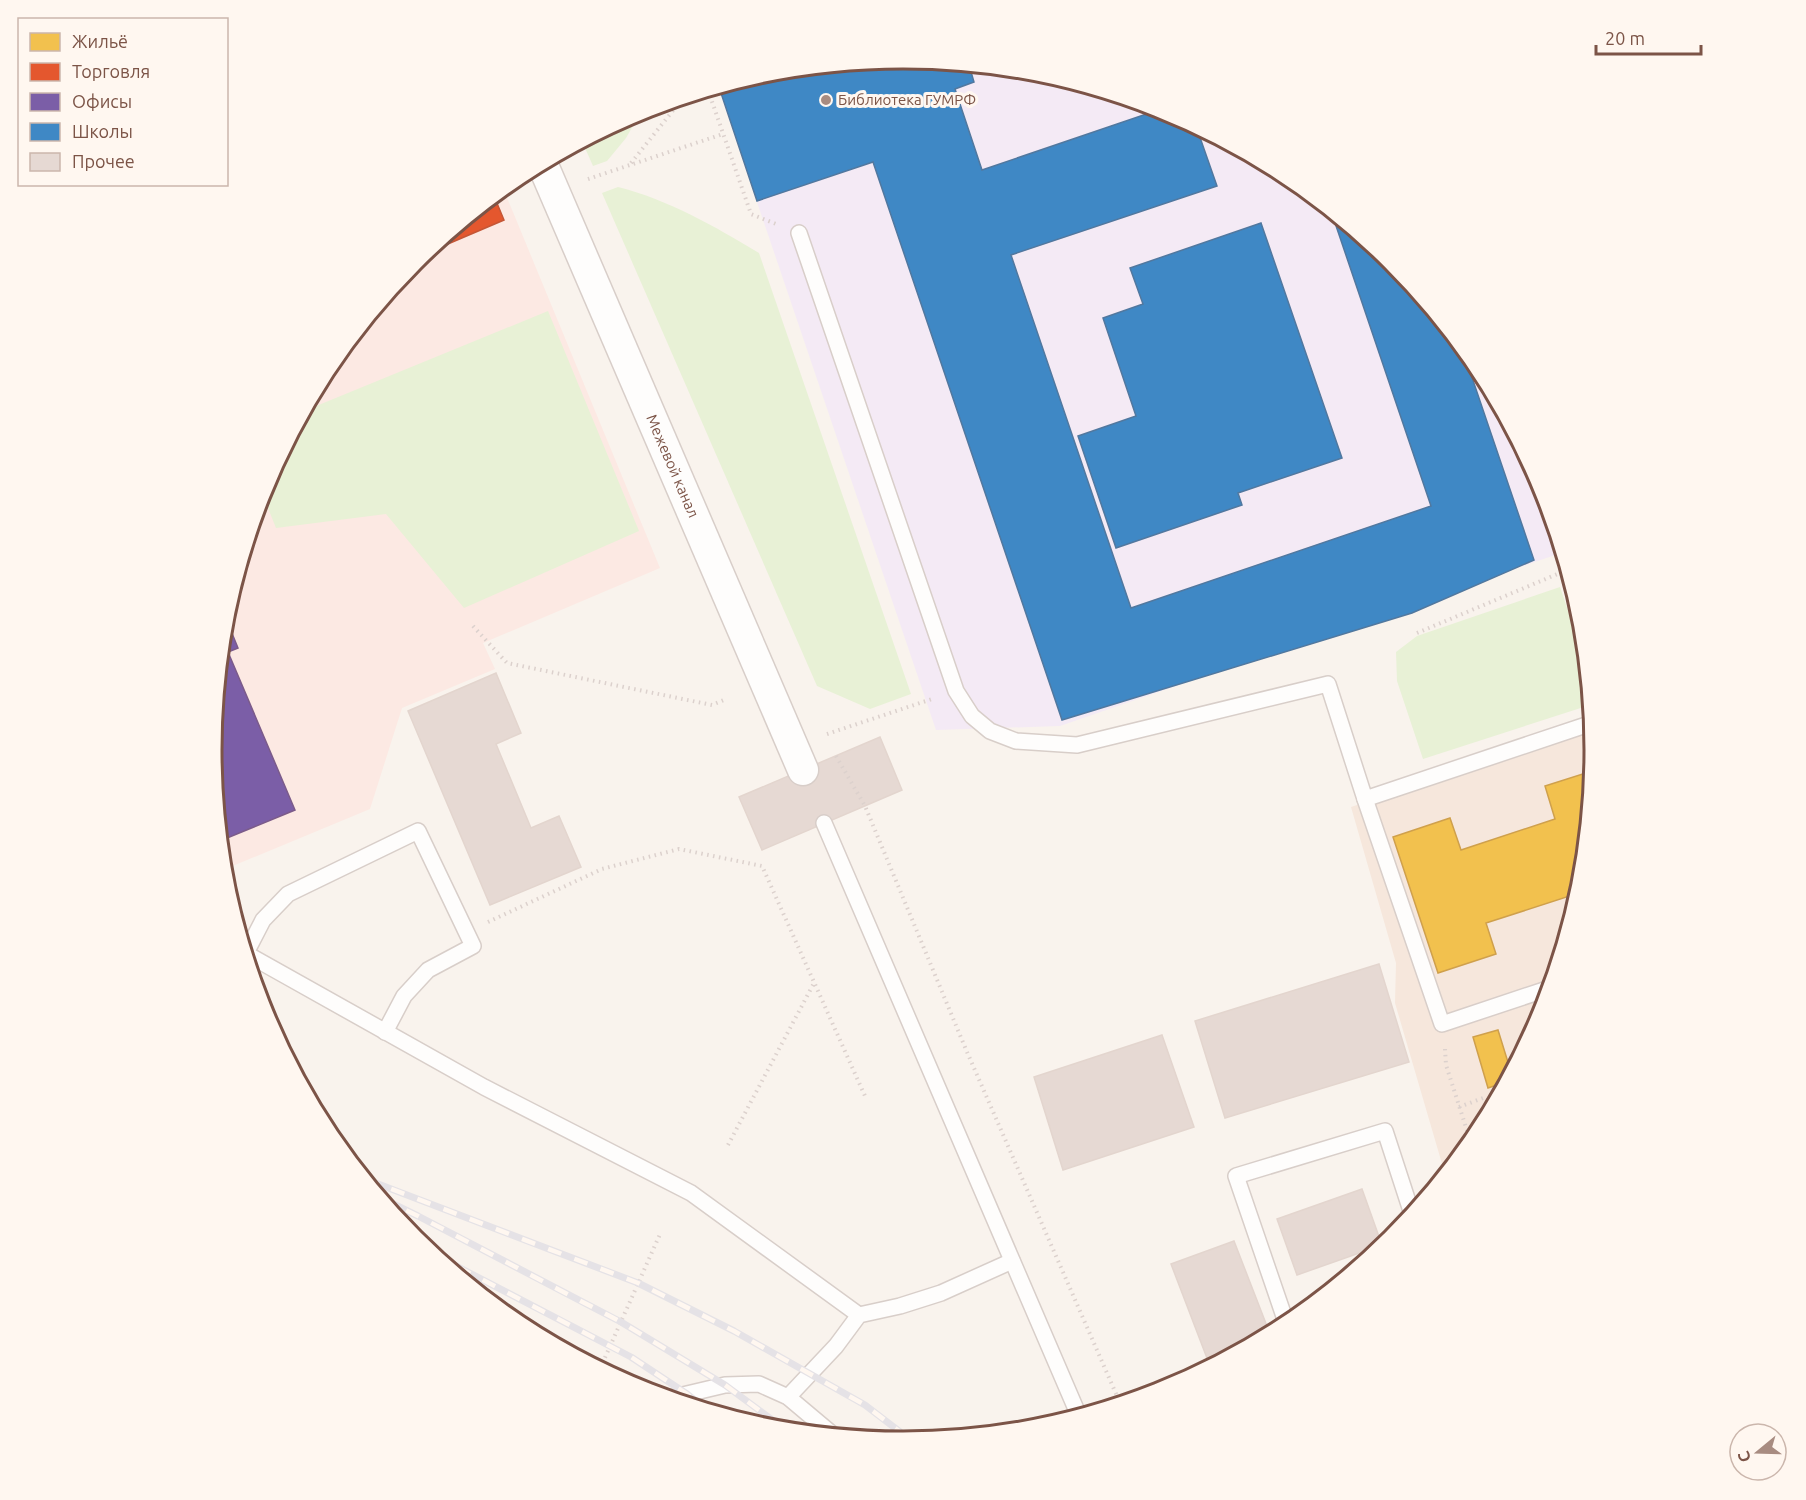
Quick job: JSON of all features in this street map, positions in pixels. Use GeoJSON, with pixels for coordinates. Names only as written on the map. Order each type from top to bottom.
{"type":"FeatureCollection","features":[{"type":"Feature","properties":{"kind":"street","name":"Межевой канал"},"geometry":{"type":"LineString","coordinates":[[545,171],[803,770]]}},
{"type":"Feature","properties":{"kind":"lane"},"geometry":{"type":"LineString","coordinates":[[800,233],[956,691],[972,716],[990,731],[1016,741],[1077,745],[1328,684],[1442,1024],[1539,992]]}},
{"type":"Feature","properties":{"kind":"lane"},"geometry":{"type":"LineString","coordinates":[[1365,799],[1583,726]]}},
{"type":"Feature","properties":{"kind":"lane"},"geometry":{"type":"LineString","coordinates":[[824,823],[1076,1409]]}},
{"type":"Feature","properties":{"kind":"lane"},"geometry":{"type":"LineString","coordinates":[[251,944],[263,920],[288,894],[418,831],[473,946],[428,970],[404,996],[385,1032]]}},
{"type":"Feature","properties":{"kind":"lane"},"geometry":{"type":"LineString","coordinates":[[255,958],[484,1087],[691,1193],[859,1316]]}},
{"type":"Feature","properties":{"kind":"lane"},"geometry":{"type":"LineString","coordinates":[[1285,1313],[1236,1176],[1385,1131],[1409,1205]]}},
{"type":"Feature","properties":{"kind":"lane"},"geometry":{"type":"LineString","coordinates":[[788,1397],[836,1346],[859,1316],[941,1293],[1012,1261]]}},
{"type":"Feature","properties":{"kind":"lane"},"geometry":{"type":"LineString","coordinates":[[683,1395],[725,1385],[759,1384],[788,1397],[822,1426]]}},
{"type":"Feature","properties":{"kind":"path"},"geometry":{"type":"LineString","coordinates":[[710,97],[751,214],[800,233]]}},
{"type":"Feature","properties":{"kind":"path"},"geometry":{"type":"LineString","coordinates":[[631,164],[675,109]]}},
{"type":"Feature","properties":{"kind":"path"},"geometry":{"type":"LineString","coordinates":[[588,180],[723,134]]}},
{"type":"Feature","properties":{"kind":"path"},"geometry":{"type":"LineString","coordinates":[[1417,633],[1561,573]]}},
{"type":"Feature","properties":{"kind":"path"},"geometry":{"type":"LineString","coordinates":[[473,626],[507,663],[712,705],[724,700]]}},
{"type":"Feature","properties":{"kind":"path"},"geometry":{"type":"LineString","coordinates":[[827,734],[956,691]]}},
{"type":"Feature","properties":{"kind":"path"},"geometry":{"type":"LineString","coordinates":[[836,756],[865,806],[967,1052],[1117,1396]]}},
{"type":"Feature","properties":{"kind":"path"},"geometry":{"type":"LineString","coordinates":[[466,932],[602,869],[679,849],[762,866],[866,1096]]}},
{"type":"Feature","properties":{"kind":"path"},"geometry":{"type":"LineString","coordinates":[[728,1145],[815,983]]}},
{"type":"Feature","properties":{"kind":"path"},"geometry":{"type":"LineString","coordinates":[[1442,1024],[1446,1065],[1467,1131]]}},
{"type":"Feature","properties":{"kind":"path"},"geometry":{"type":"LineString","coordinates":[[1460,1107],[1483,1098],[1487,1100]]}},
{"type":"Feature","properties":{"kind":"path"},"geometry":{"type":"LineString","coordinates":[[602,1361],[661,1232]]}},
{"type":"Feature","properties":{"kind":"shaded area"},"geometry":{"type":"Polygon","coordinates":[[[858,70],[948,70],[992,75],[1036,82],[1122,105],[1204,139],[1244,160],[1318,210],[1352,238],[1385,268],[1443,335],[1493,410],[1514,449],[1548,531],[1555,555],[1060,726],[936,730],[720,94],[770,82],[858,70]]]}},
{"type":"Feature","properties":{"kind":"shaded area"},"geometry":{"type":"Polygon","coordinates":[[[507,197],[660,568],[483,643],[495,669],[402,708],[370,809],[232,866],[223,795],[222,750],[223,705],[235,617],[258,531],[292,449],[313,409],[363,335],[421,268],[454,238],[507,197]]]}},
{"type":"Feature","properties":{"kind":"shaded area"},"geometry":{"type":"Polygon","coordinates":[[[1584,730],[1583,795],[1578,839],[1571,883],[1548,969],[1514,1051],[1493,1091],[1443,1166],[1395,1003],[1396,963],[1351,807],[1584,730]]]}},
{"type":"Feature","properties":{"kind":"green space"},"geometry":{"type":"Polygon","coordinates":[[[634,125],[607,161],[593,166],[585,148],[634,125]]]}},
{"type":"Feature","properties":{"kind":"green space"},"geometry":{"type":"Polygon","coordinates":[[[618,187],[673,206],[759,253],[911,694],[870,709],[817,686],[602,193],[618,187]]]}},
{"type":"Feature","properties":{"kind":"green space"},"geometry":{"type":"Polygon","coordinates":[[[548,311],[639,531],[464,608],[386,514],[276,528],[267,506],[292,449],[314,407],[548,311]]]}},
{"type":"Feature","properties":{"kind":"green space"},"geometry":{"type":"Polygon","coordinates":[[[1560,587],[1572,621],[1583,707],[1423,759],[1397,681],[1396,652],[1417,636],[1560,587]]]}},
{"type":"Feature","properties":{"kind":"building: Жильё"},"geometry":{"type":"Polygon","coordinates":[[[1583,774],[1578,839],[1568,897],[1486,923],[1496,954],[1438,973],[1393,837],[1450,818],[1461,850],[1555,819],[1545,786],[1583,774]]]}},
{"type":"Feature","properties":{"kind":"building: Жильё"},"geometry":{"type":"Polygon","coordinates":[[[1498,1030],[1508,1062],[1496,1085],[1488,1088],[1473,1037],[1498,1030]]]}},
{"type":"Feature","properties":{"kind":"building: Торговля"},"geometry":{"type":"Polygon","coordinates":[[[497,204],[504,220],[447,244],[497,204]]]}},
{"type":"Feature","properties":{"kind":"building: Офисы"},"geometry":{"type":"Polygon","coordinates":[[[232,634],[238,648],[230,651],[232,634]]]}},
{"type":"Feature","properties":{"kind":"building: Офисы"},"geometry":{"type":"Polygon","coordinates":[[[229,654],[295,810],[228,838],[223,795],[222,750],[223,705],[229,654]]]}},
{"type":"Feature","properties":{"kind":"building: Школы"},"geometry":{"type":"Polygon","coordinates":[[[903,69],[971,73],[974,82],[955,89],[982,170],[1146,114],[1200,137],[1217,186],[1011,255],[1131,608],[1431,506],[1336,224],[1385,268],[1415,301],[1443,335],[1472,376],[1534,560],[1412,613],[1062,720],[873,162],[757,201],[721,94],[770,82],[814,75],[858,70],[903,69]]]}},
{"type":"Feature","properties":{"kind":"building: Школы"},"geometry":{"type":"Polygon","coordinates":[[[1261,223],[1342,458],[1238,493],[1242,505],[1116,548],[1078,436],[1136,416],[1103,318],[1143,304],[1130,268],[1261,223]]]}},
{"type":"Feature","properties":{"kind":"building: Прочее"},"geometry":{"type":"Polygon","coordinates":[[[496,673],[521,733],[496,744],[531,828],[559,816],[581,867],[490,905],[408,711],[496,673]]]}},
{"type":"Feature","properties":{"kind":"building: Прочее"},"geometry":{"type":"Polygon","coordinates":[[[880,737],[902,790],[762,850],[739,797],[880,737]]]}},
{"type":"Feature","properties":{"kind":"building: Прочее"},"geometry":{"type":"Polygon","coordinates":[[[1379,964],[1409,1062],[1225,1118],[1195,1021],[1379,964]]]}},
{"type":"Feature","properties":{"kind":"building: Прочее"},"geometry":{"type":"Polygon","coordinates":[[[1162,1035],[1194,1127],[1063,1170],[1034,1077],[1162,1035]]]}},
{"type":"Feature","properties":{"kind":"building: Прочее"},"geometry":{"type":"Polygon","coordinates":[[[1362,1189],[1379,1237],[1364,1252],[1297,1275],[1277,1219],[1362,1189]]]}},
{"type":"Feature","properties":{"kind":"building: Прочее"},"geometry":{"type":"Polygon","coordinates":[[[1234,1241],[1267,1325],[1207,1359],[1171,1264],[1234,1241]]]}},
{"type":"Feature","properties":{"kind":"railway"},"geometry":{"type":"LineString","coordinates":[[379,1184],[638,1283],[734,1331],[865,1405],[899,1431]]}},
{"type":"Feature","properties":{"kind":"railway"},"geometry":{"type":"LineString","coordinates":[[397,1206],[621,1322],[725,1385],[770,1418]]}},
{"type":"Feature","properties":{"kind":"railway"},"geometry":{"type":"LineString","coordinates":[[464,1270],[631,1357],[691,1397]]}},
{"type":"Feature","properties":{"kind":"place","name":"Библиотека ГУМРФ"},"geometry":{"type":"Point","coordinates":[826,100]}}]}
